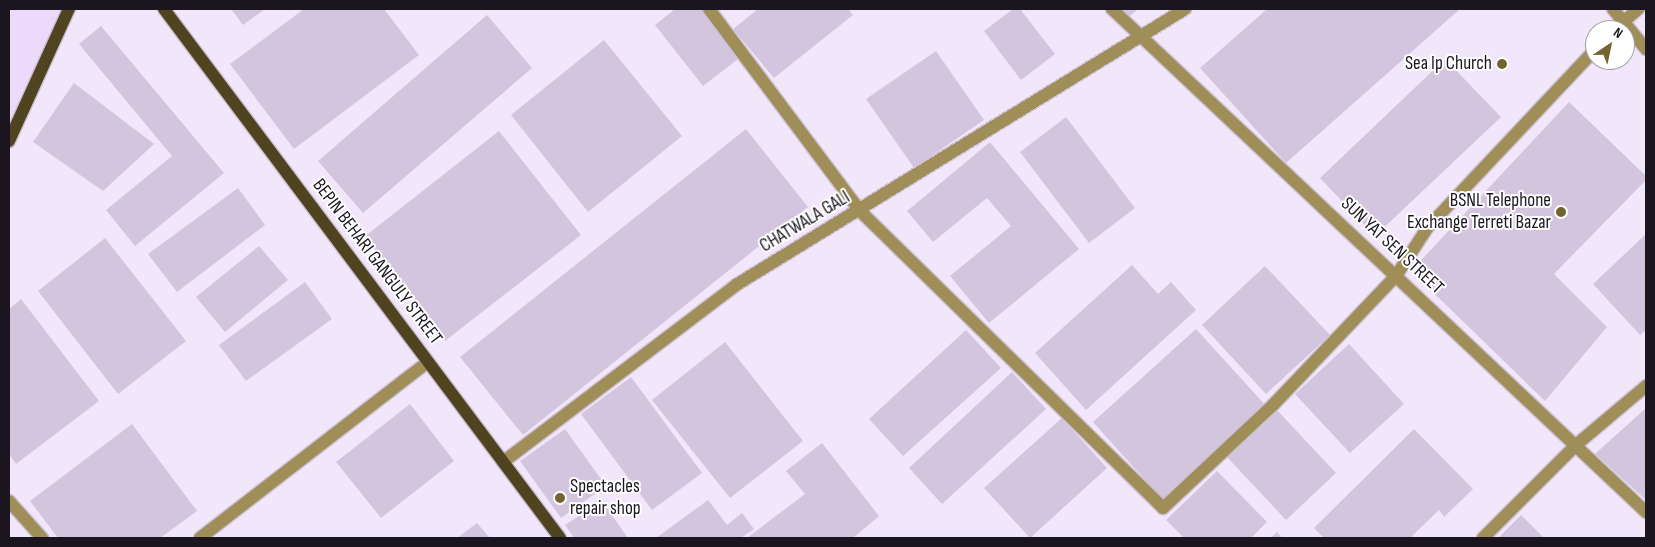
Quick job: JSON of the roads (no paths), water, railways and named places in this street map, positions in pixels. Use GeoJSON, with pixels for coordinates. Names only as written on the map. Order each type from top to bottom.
{"type":"FeatureCollection","features":[{"type":"Feature","properties":{"kind":"main road"},"geometry":{"type":"LineString","coordinates":[[9,141],[69,9]]}},
{"type":"Feature","properties":{"kind":"main road","name":"BEPIN BEHARI GANGULY STREET"},"geometry":{"type":"LineString","coordinates":[[164,9],[560,538]]}},
{"type":"Feature","properties":{"kind":"street"},"geometry":{"type":"LineString","coordinates":[[709,9],[860,211],[1163,508],[1273,405],[1396,276],[1428,227],[1585,61]]}},
{"type":"Feature","properties":{"kind":"street","name":"SUN YAT SEN STREET"},"geometry":{"type":"LineString","coordinates":[[1112,9],[1646,512]]}},
{"type":"Feature","properties":{"kind":"street","name":"CHATWALA GALI"},"geometry":{"type":"LineString","coordinates":[[503,462],[736,285],[860,211],[1139,34],[1185,9]]}},
{"type":"Feature","properties":{"kind":"street"},"geometry":{"type":"LineString","coordinates":[[1625,20],[1638,9]]}},
{"type":"Feature","properties":{"kind":"street"},"geometry":{"type":"LineString","coordinates":[[1635,39],[1646,49]]}},
{"type":"Feature","properties":{"kind":"street"},"geometry":{"type":"LineString","coordinates":[[200,538],[428,362]]}},
{"type":"Feature","properties":{"kind":"street"},"geometry":{"type":"LineString","coordinates":[[1483,538],[1576,446],[1646,386]]}},
{"type":"Feature","properties":{"kind":"street"},"geometry":{"type":"LineString","coordinates":[[9,501],[42,538]]}},
{"type":"Feature","properties":{"kind":"place","name":"Sea Ip Church"},"geometry":{"type":"Point","coordinates":[1502,64]}},
{"type":"Feature","properties":{"kind":"place","name":"BSNL Telephone Exchange Terreti Bazar"},"geometry":{"type":"Point","coordinates":[1561,212]}},
{"type":"Feature","properties":{"kind":"place","name":"Spectacles repair shop"},"geometry":{"type":"Point","coordinates":[560,498]}}]}
